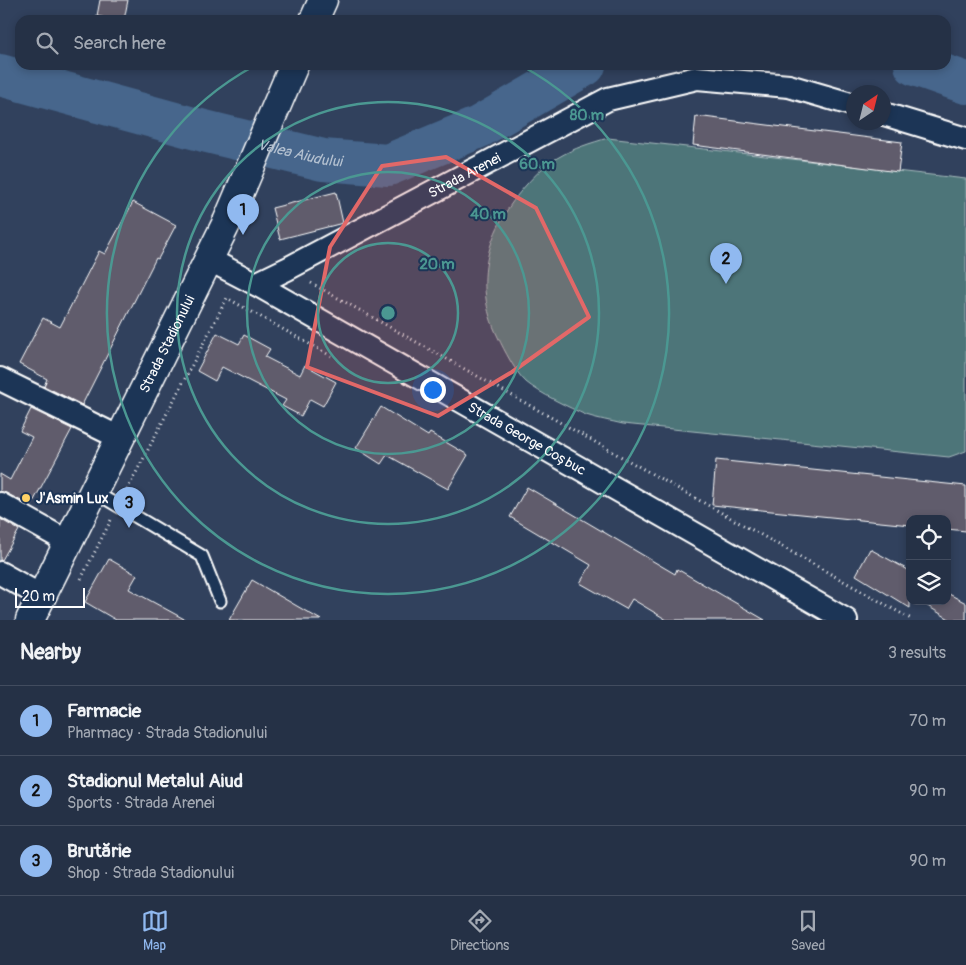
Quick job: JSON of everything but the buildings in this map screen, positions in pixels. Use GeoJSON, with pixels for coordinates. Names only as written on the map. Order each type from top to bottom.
{"type":"FeatureCollection","features":[{"type":"Feature","properties":{"kind":"main road"},"geometry":{"type":"LineString","coordinates":[[316,15],[323,0]]}},
{"type":"Feature","properties":{"kind":"main road","name":"Strada Stadionului"},"geometry":{"type":"LineString","coordinates":[[35,608],[227,222],[292,70]]}},
{"type":"Feature","properties":{"kind":"street","name":"Strada Arenei"},"geometry":{"type":"LineString","coordinates":[[256,284],[287,270],[608,99],[697,78],[789,86],[846,103]]}},
{"type":"Feature","properties":{"kind":"street"},"geometry":{"type":"LineString","coordinates":[[891,116],[966,139]]}},
{"type":"Feature","properties":{"kind":"street","name":"Strada George Coșbuc"},"geometry":{"type":"LineString","coordinates":[[208,259],[256,284],[846,620]]}},
{"type":"Feature","properties":{"kind":"street"},"geometry":{"type":"LineString","coordinates":[[0,379],[120,438]]}},
{"type":"Feature","properties":{"kind":"street"},"geometry":{"type":"LineString","coordinates":[[0,504],[68,542]]}},
{"type":"Feature","properties":{"kind":"street"},"geometry":{"type":"LineString","coordinates":[[0,573],[35,608]]}},
{"type":"Feature","properties":{"kind":"lane"},"geometry":{"type":"LineString","coordinates":[[93,491],[202,556],[220,601]]}},
{"type":"Feature","properties":{"kind":"path"},"geometry":{"type":"LineString","coordinates":[[287,270],[913,620]]}},
{"type":"Feature","properties":{"kind":"path"},"geometry":{"type":"LineString","coordinates":[[78,586],[227,298],[338,360]]}},
{"type":"Feature","properties":{"kind":"highlighted area"},"geometry":{"type":"Polygon","coordinates":[[[446,157],[536,208],[589,317],[512,372],[438,416],[307,367],[330,247],[382,166],[446,157]]]}},
{"type":"Feature","properties":{"kind":"green space"},"geometry":{"type":"Polygon","coordinates":[[[608,138],[966,179],[966,451],[949,457],[623,424],[586,415],[546,395],[526,382],[507,355],[490,317],[485,276],[488,256],[494,237],[502,218],[513,201],[542,169],[555,159],[571,151],[608,138]]]}},
{"type":"Feature","properties":{"kind":"waterway","name":"Valea Aiudului"},"geometry":{"type":"LineString","coordinates":[[0,75],[204,131],[323,160],[388,165],[479,127],[576,70]]}},
{"type":"Feature","properties":{"kind":"waterway","name":"Valea Aiudului"},"geometry":{"type":"LineString","coordinates":[[929,70],[966,83]]}},
{"type":"Feature","properties":{"kind":"place","name":"Farmacie"},"geometry":{"type":"Point","coordinates":[243,235]}},
{"type":"Feature","properties":{"kind":"place","name":"Stadionul Metalul Aiud"},"geometry":{"type":"Point","coordinates":[726,284]}},
{"type":"Feature","properties":{"kind":"place","name":"J'Asmin Lux"},"geometry":{"type":"Point","coordinates":[26,498]}},
{"type":"Feature","properties":{"kind":"place","name":"Brutărie"},"geometry":{"type":"Point","coordinates":[129,528]}}]}
